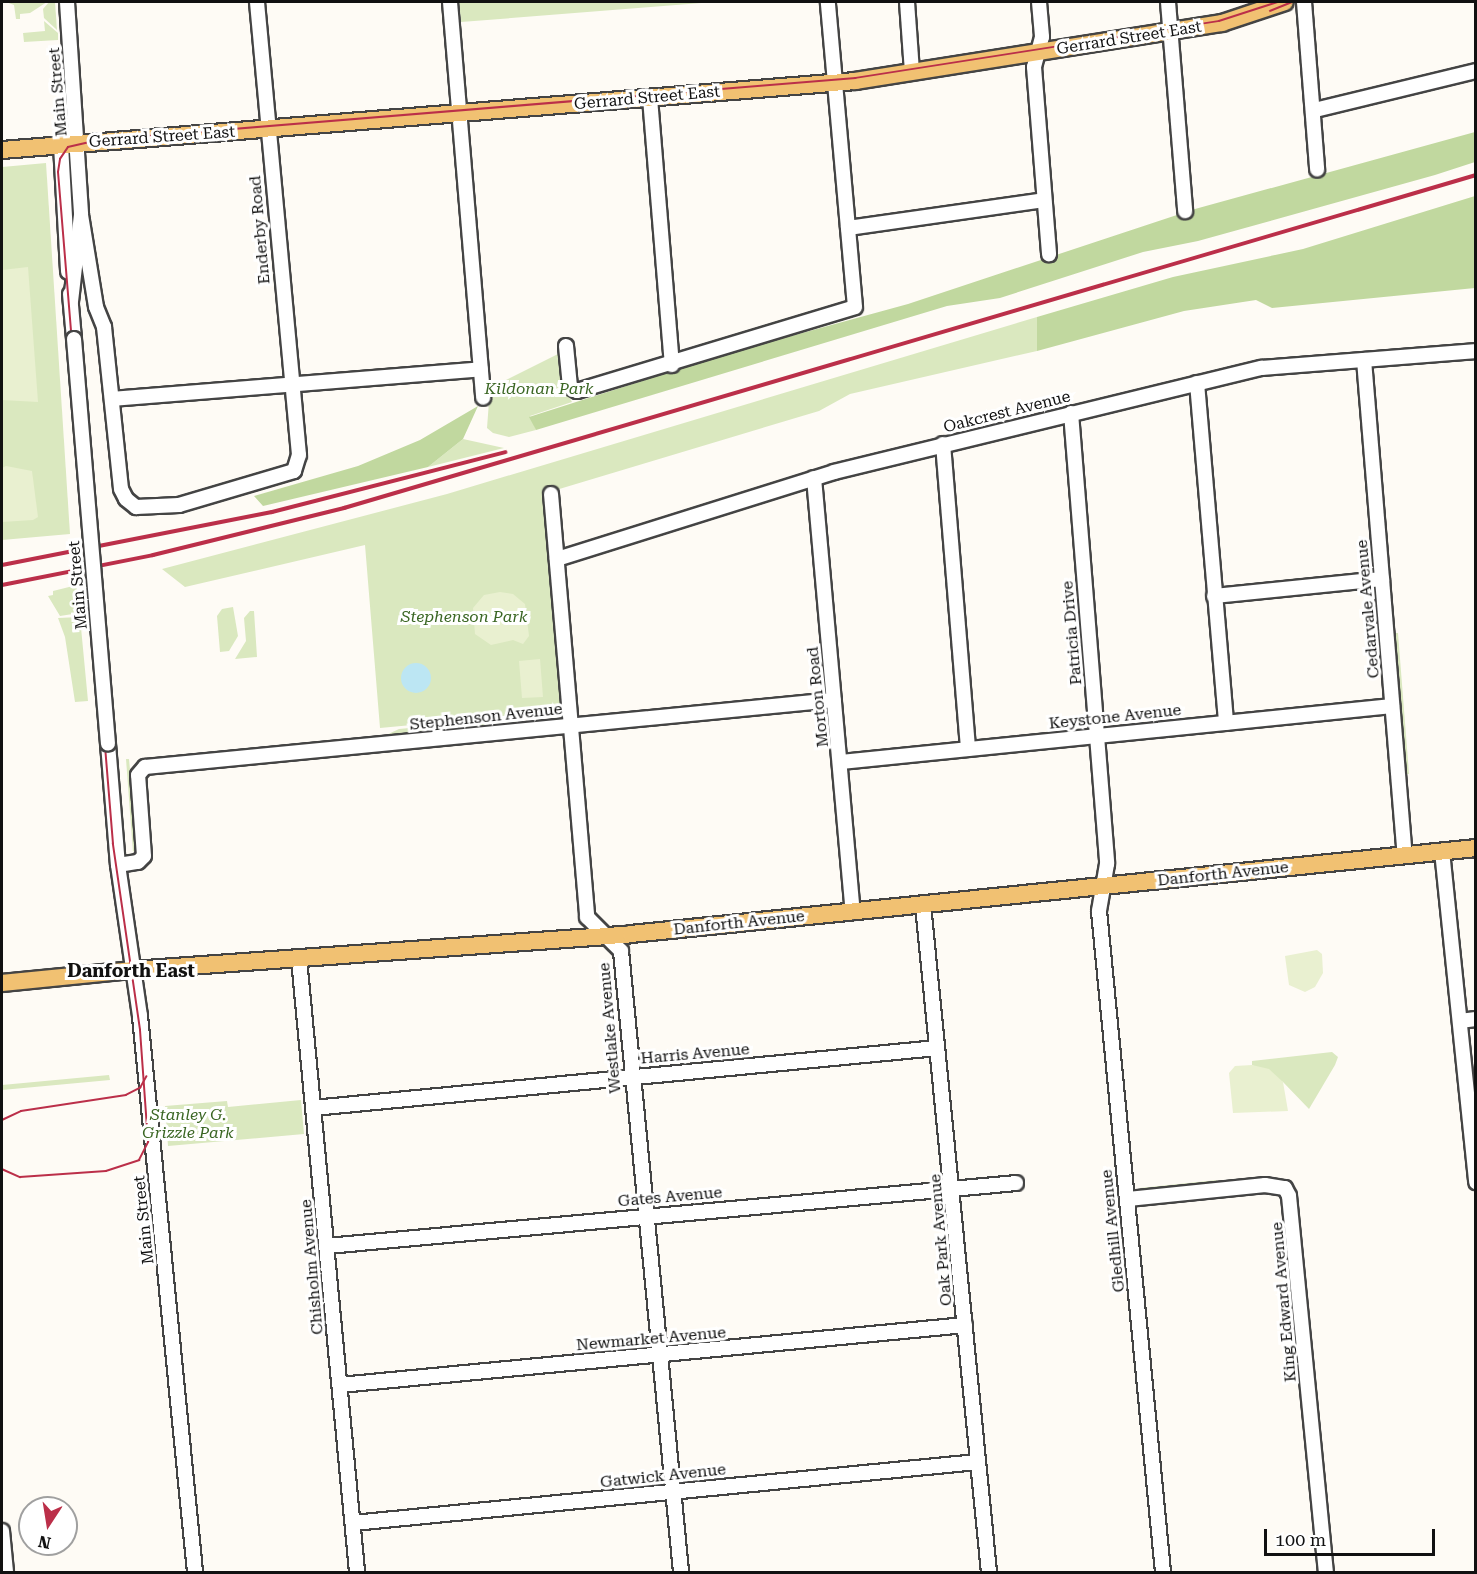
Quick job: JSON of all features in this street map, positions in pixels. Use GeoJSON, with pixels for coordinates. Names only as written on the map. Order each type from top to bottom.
{"type":"FeatureCollection","features":[{"type":"Feature","properties":{"kind":"main road","name":"Gerrard Street East"},"geometry":{"type":"LineString","coordinates":[[2,150],[836,83],[1235,21],[1285,2]]}},
{"type":"Feature","properties":{"kind":"main road","name":"Danforth Avenue"},"geometry":{"type":"LineString","coordinates":[[2,983],[133,970],[603,936],[1476,848]]}},
{"type":"Feature","properties":{"kind":"street","name":"Main Street"},"geometry":{"type":"LineString","coordinates":[[67,2],[79,144],[81,215],[96,307],[104,327],[121,489],[126,499]]}},
{"type":"Feature","properties":{"kind":"street","name":"Enderby Road"},"geometry":{"type":"LineString","coordinates":[[126,499],[136,507],[149,508],[234,491],[287,475],[294,471],[299,455],[257,2]]}},
{"type":"Feature","properties":{"kind":"street"},"geometry":{"type":"LineString","coordinates":[[450,2],[483,398]]}},
{"type":"Feature","properties":{"kind":"street"},"geometry":{"type":"LineString","coordinates":[[566,346],[570,387],[577,391],[672,365],[855,307],[828,2]]}},
{"type":"Feature","properties":{"kind":"street"},"geometry":{"type":"LineString","coordinates":[[907,2],[912,72]]}},
{"type":"Feature","properties":{"kind":"street"},"geometry":{"type":"LineString","coordinates":[[1038,2],[1042,37],[1034,67],[1049,254]]}},
{"type":"Feature","properties":{"kind":"street"},"geometry":{"type":"LineString","coordinates":[[1168,2],[1185,211]]}},
{"type":"Feature","properties":{"kind":"street"},"geometry":{"type":"LineString","coordinates":[[1304,2],[1315,110],[1317,169]]}},
{"type":"Feature","properties":{"kind":"street"},"geometry":{"type":"LineString","coordinates":[[1315,110],[1476,71]]}},
{"type":"Feature","properties":{"kind":"street"},"geometry":{"type":"LineString","coordinates":[[650,98],[672,365]]}},
{"type":"Feature","properties":{"kind":"street","name":"Main Street"},"geometry":{"type":"LineString","coordinates":[[61,145],[74,339],[118,865],[133,970],[195,1572]]}},
{"type":"Feature","properties":{"kind":"street"},"geometry":{"type":"LineString","coordinates":[[848,228],[1044,200]]}},
{"type":"Feature","properties":{"kind":"street","name":"Main Street"},"geometry":{"type":"LineString","coordinates":[[71,301],[81,215]]}},
{"type":"Feature","properties":{"kind":"street","name":"Oakcrest Avenue"},"geometry":{"type":"LineString","coordinates":[[557,559],[814,478],[943,444],[1262,368],[1476,351]]}},
{"type":"Feature","properties":{"kind":"street","name":"Cedarvale Avenue"},"geometry":{"type":"LineString","coordinates":[[1364,360],[1406,855]]}},
{"type":"Feature","properties":{"kind":"street"},"geometry":{"type":"LineString","coordinates":[[112,399],[481,369]]}},
{"type":"Feature","properties":{"kind":"street"},"geometry":{"type":"LineString","coordinates":[[1197,383],[1226,723]]}},
{"type":"Feature","properties":{"kind":"street","name":"Patricia Drive"},"geometry":{"type":"LineString","coordinates":[[1071,413],[1107,864],[1103,887]]}},
{"type":"Feature","properties":{"kind":"street"},"geometry":{"type":"LineString","coordinates":[[943,444],[968,749]]}},
{"type":"Feature","properties":{"kind":"street","name":"Morton Road"},"geometry":{"type":"LineString","coordinates":[[814,478],[853,912]]}},
{"type":"Feature","properties":{"kind":"street","name":"Westlake Avenue"},"geometry":{"type":"LineString","coordinates":[[551,494],[587,917],[603,936],[621,951],[644,1216],[681,1572]]}},
{"type":"Feature","properties":{"kind":"street"},"geometry":{"type":"LineString","coordinates":[[1214,596],[1382,579]]}},
{"type":"Feature","properties":{"kind":"street","name":"Stephenson Avenue"},"geometry":{"type":"LineString","coordinates":[[118,865],[138,862],[144,856],[138,784],[142,768],[834,700]]}},
{"type":"Feature","properties":{"kind":"street","name":"Keystone Avenue"},"geometry":{"type":"LineString","coordinates":[[841,762],[1392,706]]}},
{"type":"Feature","properties":{"kind":"street"},"geometry":{"type":"LineString","coordinates":[[1442,851],[1476,1182]]}},
{"type":"Feature","properties":{"kind":"street","name":"Gledhill Avenue"},"geometry":{"type":"LineString","coordinates":[[1103,887],[1099,910],[1163,1572]]}},
{"type":"Feature","properties":{"kind":"street","name":"Oak Park Avenue"},"geometry":{"type":"LineString","coordinates":[[923,905],[953,1188],[989,1572]]}},
{"type":"Feature","properties":{"kind":"street","name":"Chisholm Avenue"},"geometry":{"type":"LineString","coordinates":[[299,959],[357,1572]]}},
{"type":"Feature","properties":{"kind":"street"},"geometry":{"type":"LineString","coordinates":[[1460,1021],[1476,1019]]}},
{"type":"Feature","properties":{"kind":"street","name":"Harris Avenue"},"geometry":{"type":"LineString","coordinates":[[313,1108],[937,1048]]}},
{"type":"Feature","properties":{"kind":"street","name":"Gates Avenue"},"geometry":{"type":"LineString","coordinates":[[327,1246],[1016,1183]]}},
{"type":"Feature","properties":{"kind":"street","name":"King Edward Avenue"},"geometry":{"type":"LineString","coordinates":[[1128,1200],[1265,1185],[1285,1188],[1290,1196],[1326,1572]]}},
{"type":"Feature","properties":{"kind":"street","name":"Newmarket Avenue"},"geometry":{"type":"LineString","coordinates":[[340,1385],[965,1325]]}},
{"type":"Feature","properties":{"kind":"street","name":"Gatwick Avenue"},"geometry":{"type":"LineString","coordinates":[[353,1522],[977,1462]]}},
{"type":"Feature","properties":{"kind":"street"},"geometry":{"type":"LineString","coordinates":[[2,1531],[6,1572]]}},
{"type":"Feature","properties":{"kind":"green space"},"geometry":{"type":"Polygon","coordinates":[[[6,2],[47,2],[30,13],[20,14],[20,19],[16,19],[14,5],[6,2]]]}},
{"type":"Feature","properties":{"kind":"green space"},"geometry":{"type":"Polygon","coordinates":[[[49,2],[55,2],[57,30],[44,18],[43,9],[49,2]]]}},
{"type":"Feature","properties":{"kind":"green space"},"geometry":{"type":"Polygon","coordinates":[[[459,2],[714,2],[461,22],[459,2]]]}},
{"type":"Feature","properties":{"kind":"green space"},"geometry":{"type":"Polygon","coordinates":[[[44,21],[58,33],[58,40],[24,42],[23,33],[45,31],[44,21]]]}},
{"type":"Feature","properties":{"kind":"green space"},"geometry":{"type":"Polygon","coordinates":[[[1475,132],[1475,162],[1435,175],[1198,241],[1143,252],[1000,298],[947,306],[536,430],[529,417],[733,352],[908,304],[1195,209],[1475,132]]]}},
{"type":"Feature","properties":{"kind":"green space"},"geometry":{"type":"Polygon","coordinates":[[[46,163],[70,534],[2,540],[2,167],[46,163]]]}},
{"type":"Feature","properties":{"kind":"green space"},"geometry":{"type":"Polygon","coordinates":[[[1475,196],[1475,288],[1272,308],[1256,300],[1184,311],[1037,351],[1037,317],[1173,277],[1303,249],[1475,196]]]}},
{"type":"Feature","properties":{"kind":"green space"},"geometry":{"type":"Polygon","coordinates":[[[28,267],[38,402],[2,400],[2,270],[28,267]]]}},
{"type":"Feature","properties":{"kind":"green space","name":"Stephenson Park"},"geometry":{"type":"Polygon","coordinates":[[[1037,317],[1037,351],[850,394],[819,411],[546,493],[564,704],[559,711],[380,728],[365,545],[185,587],[162,569],[447,494],[1037,317]]]}},
{"type":"Feature","properties":{"kind":"green space","name":"Kildonan Park"},"geometry":{"type":"Polygon","coordinates":[[[560,353],[566,391],[572,402],[530,416],[536,430],[509,437],[493,433],[487,428],[490,388],[560,353]]]}},
{"type":"Feature","properties":{"kind":"green space"},"geometry":{"type":"Polygon","coordinates":[[[478,406],[463,439],[428,467],[263,506],[254,496],[358,466],[420,440],[478,406]]]}},
{"type":"Feature","properties":{"kind":"green space"},"geometry":{"type":"Polygon","coordinates":[[[463,439],[504,448],[428,467],[463,439]]]}},
{"type":"Feature","properties":{"kind":"green space"},"geometry":{"type":"Polygon","coordinates":[[[6,466],[32,471],[38,517],[33,520],[2,522],[2,468],[6,466]]]}},
{"type":"Feature","properties":{"kind":"green space"},"geometry":{"type":"Polygon","coordinates":[[[77,585],[79,613],[60,616],[48,596],[53,595],[53,591],[77,585]]]}},
{"type":"Feature","properties":{"kind":"green space"},"geometry":{"type":"Polygon","coordinates":[[[500,592],[513,594],[525,604],[529,636],[523,644],[513,640],[491,645],[475,634],[473,608],[484,595],[500,592]]]}},
{"type":"Feature","properties":{"kind":"green space"},"geometry":{"type":"Polygon","coordinates":[[[233,607],[238,636],[229,651],[220,652],[217,616],[222,609],[233,607]]]}},
{"type":"Feature","properties":{"kind":"green space"},"geometry":{"type":"Polygon","coordinates":[[[250,611],[254,611],[257,657],[235,659],[246,641],[244,618],[250,611]]]}},
{"type":"Feature","properties":{"kind":"green space"},"geometry":{"type":"Polygon","coordinates":[[[80,617],[88,701],[75,702],[65,637],[58,618],[80,617]]]}},
{"type":"Feature","properties":{"kind":"green space"},"geometry":{"type":"Polygon","coordinates":[[[1394,633],[1398,633],[1409,774],[1406,774],[1394,633]]]}},
{"type":"Feature","properties":{"kind":"green space"},"geometry":{"type":"Polygon","coordinates":[[[540,659],[543,697],[522,698],[519,661],[540,659]]]}},
{"type":"Feature","properties":{"kind":"green space"},"geometry":{"type":"Polygon","coordinates":[[[516,718],[517,723],[384,736],[399,729],[516,718]]]}},
{"type":"Feature","properties":{"kind":"green space"},"geometry":{"type":"Polygon","coordinates":[[[126,759],[129,759],[137,846],[133,852],[126,759]]]}},
{"type":"Feature","properties":{"kind":"green space"},"geometry":{"type":"Polygon","coordinates":[[[1317,950],[1322,954],[1323,973],[1315,987],[1305,992],[1289,985],[1285,956],[1317,950]]]}},
{"type":"Feature","properties":{"kind":"green space"},"geometry":{"type":"Polygon","coordinates":[[[1332,1052],[1338,1057],[1335,1065],[1309,1109],[1283,1082],[1252,1065],[1252,1061],[1332,1052]]]}},
{"type":"Feature","properties":{"kind":"green space"},"geometry":{"type":"Polygon","coordinates":[[[1252,1065],[1269,1069],[1283,1082],[1288,1111],[1233,1113],[1229,1073],[1235,1066],[1252,1065]]]}},
{"type":"Feature","properties":{"kind":"green space"},"geometry":{"type":"Polygon","coordinates":[[[109,1075],[110,1080],[2,1090],[2,1085],[109,1075]]]}},
{"type":"Feature","properties":{"kind":"green space","name":"Stanley G. Grizzle Park"},"geometry":{"type":"Polygon","coordinates":[[[301,1100],[304,1134],[168,1146],[165,1106],[227,1101],[228,1107],[301,1100]]]}},
{"type":"Feature","properties":{"kind":"green space"},"geometry":{"type":"Polygon","coordinates":[[[1217,1180],[1217,1184],[1140,1189],[1140,1188],[1217,1180]]]}},
{"type":"Feature","properties":{"kind":"water"},"geometry":{"type":"Polygon","coordinates":[[[416,663],[426,668],[431,678],[426,688],[416,693],[406,688],[401,678],[406,668],[416,663]]]}},
{"type":"Feature","properties":{"kind":"tram line"},"geometry":{"type":"LineString","coordinates":[[2,1169],[20,1177],[106,1171],[139,1160],[148,1142],[140,1030],[113,844],[58,172],[60,159],[68,147],[99,140],[855,78],[1219,21],[1278,2]]}},
{"type":"Feature","properties":{"kind":"tram line"},"geometry":{"type":"LineString","coordinates":[[1270,11],[1292,2]]}},
{"type":"Feature","properties":{"kind":"tram line"},"geometry":{"type":"LineString","coordinates":[[2,1120],[21,1111],[126,1095],[140,1088],[146,1077]]}},
{"type":"Feature","properties":{"kind":"railway"},"geometry":{"type":"LineString","coordinates":[[2,585],[153,555],[344,508],[1476,175]]}},
{"type":"Feature","properties":{"kind":"railway"},"geometry":{"type":"LineString","coordinates":[[2,565],[272,512],[505,452]]}},
{"type":"Feature","properties":{"kind":"district","name":"Danforth East"},"geometry":{"type":"Point","coordinates":[131,971]}}]}
